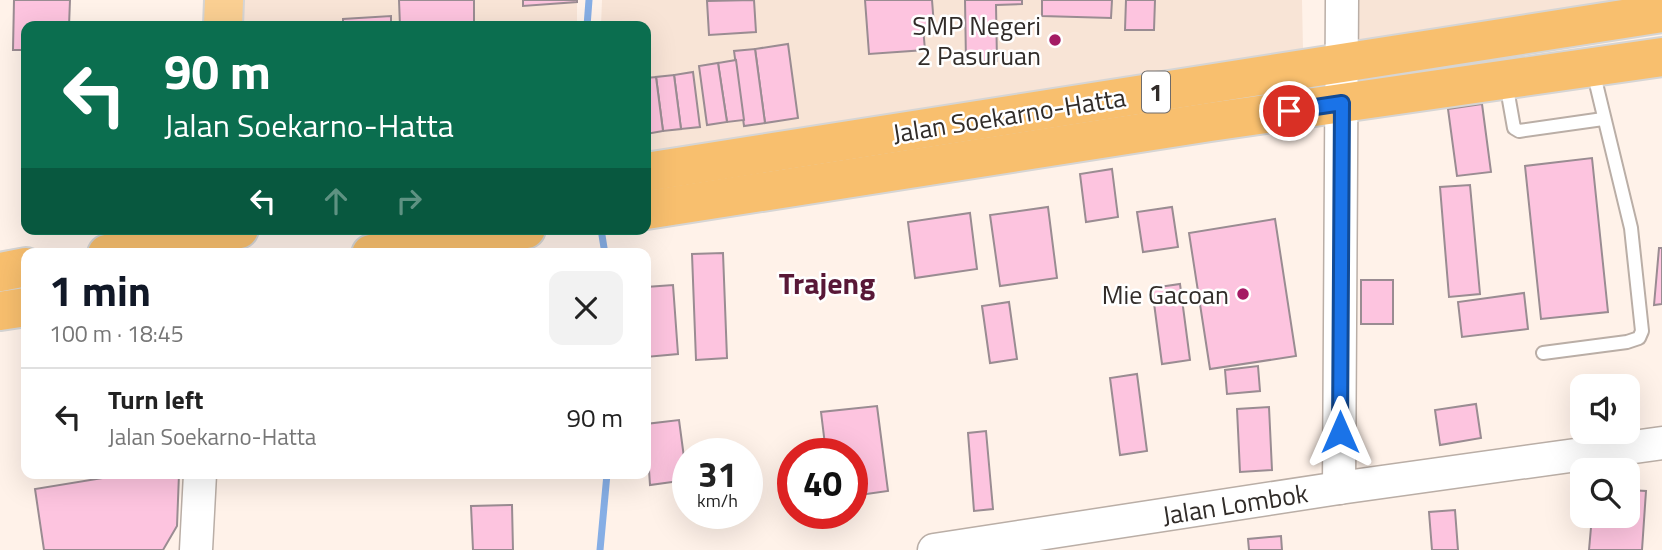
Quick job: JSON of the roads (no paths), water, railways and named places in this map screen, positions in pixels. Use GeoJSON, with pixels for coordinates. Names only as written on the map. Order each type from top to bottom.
{"type":"FeatureCollection","features":[{"type":"Feature","properties":{"kind":"highway","name":"Jalan Soekarno-Hatta"},"geometry":{"type":"LineString","coordinates":[[651,172],[1662,13]]}},
{"type":"Feature","properties":{"kind":"highway","name":"Jalan Soekarno-Hatta"},"geometry":{"type":"LineString","coordinates":[[651,210],[1342,103],[1662,57]]}},
{"type":"Feature","properties":{"kind":"highway"},"geometry":{"type":"LineString","coordinates":[[408,248],[489,235]]}},
{"type":"Feature","properties":{"kind":"highway"},"geometry":{"type":"LineString","coordinates":[[145,248],[221,236]]}},
{"type":"Feature","properties":{"kind":"highway"},"geometry":{"type":"LineString","coordinates":[[0,272],[21,268]]}},
{"type":"Feature","properties":{"kind":"highway"},"geometry":{"type":"LineString","coordinates":[[0,311],[21,308]]}},
{"type":"Feature","properties":{"kind":"main road"},"geometry":{"type":"LineString","coordinates":[[223,21],[224,0]]}},
{"type":"Feature","properties":{"kind":"street"},"geometry":{"type":"LineString","coordinates":[[1339,488],[1342,0]]}},
{"type":"Feature","properties":{"kind":"street","name":"Jalan Lombok"},"geometry":{"type":"LineString","coordinates":[[934,550],[1339,488],[1662,443]]}},
{"type":"Feature","properties":{"kind":"street"},"geometry":{"type":"LineString","coordinates":[[196,550],[200,479]]}},
{"type":"Feature","properties":{"kind":"lane"},"geometry":{"type":"LineString","coordinates":[[1543,353],[1628,342],[1639,338],[1642,331],[1631,229],[1592,66]]}},
{"type":"Feature","properties":{"kind":"lane"},"geometry":{"type":"LineString","coordinates":[[1506,79],[1514,128],[1519,131],[1603,119]]}},
{"type":"Feature","properties":{"kind":"waterway"},"geometry":{"type":"LineString","coordinates":[[587,21],[589,0]]}},
{"type":"Feature","properties":{"kind":"waterway"},"geometry":{"type":"LineString","coordinates":[[602,235],[604,248]]}},
{"type":"Feature","properties":{"kind":"waterway"},"geometry":{"type":"LineString","coordinates":[[600,550],[607,479]]}},
{"type":"Feature","properties":{"kind":"place","name":"SMP Negeri 2 Pasuruan"},"geometry":{"type":"Point","coordinates":[1055,40]}},
{"type":"Feature","properties":{"kind":"place","name":"Mie Gacoan"},"geometry":{"type":"Point","coordinates":[1243,294]}},
{"type":"Feature","properties":{"kind":"district","name":"Trajeng"},"geometry":{"type":"Point","coordinates":[827,283]}}]}
